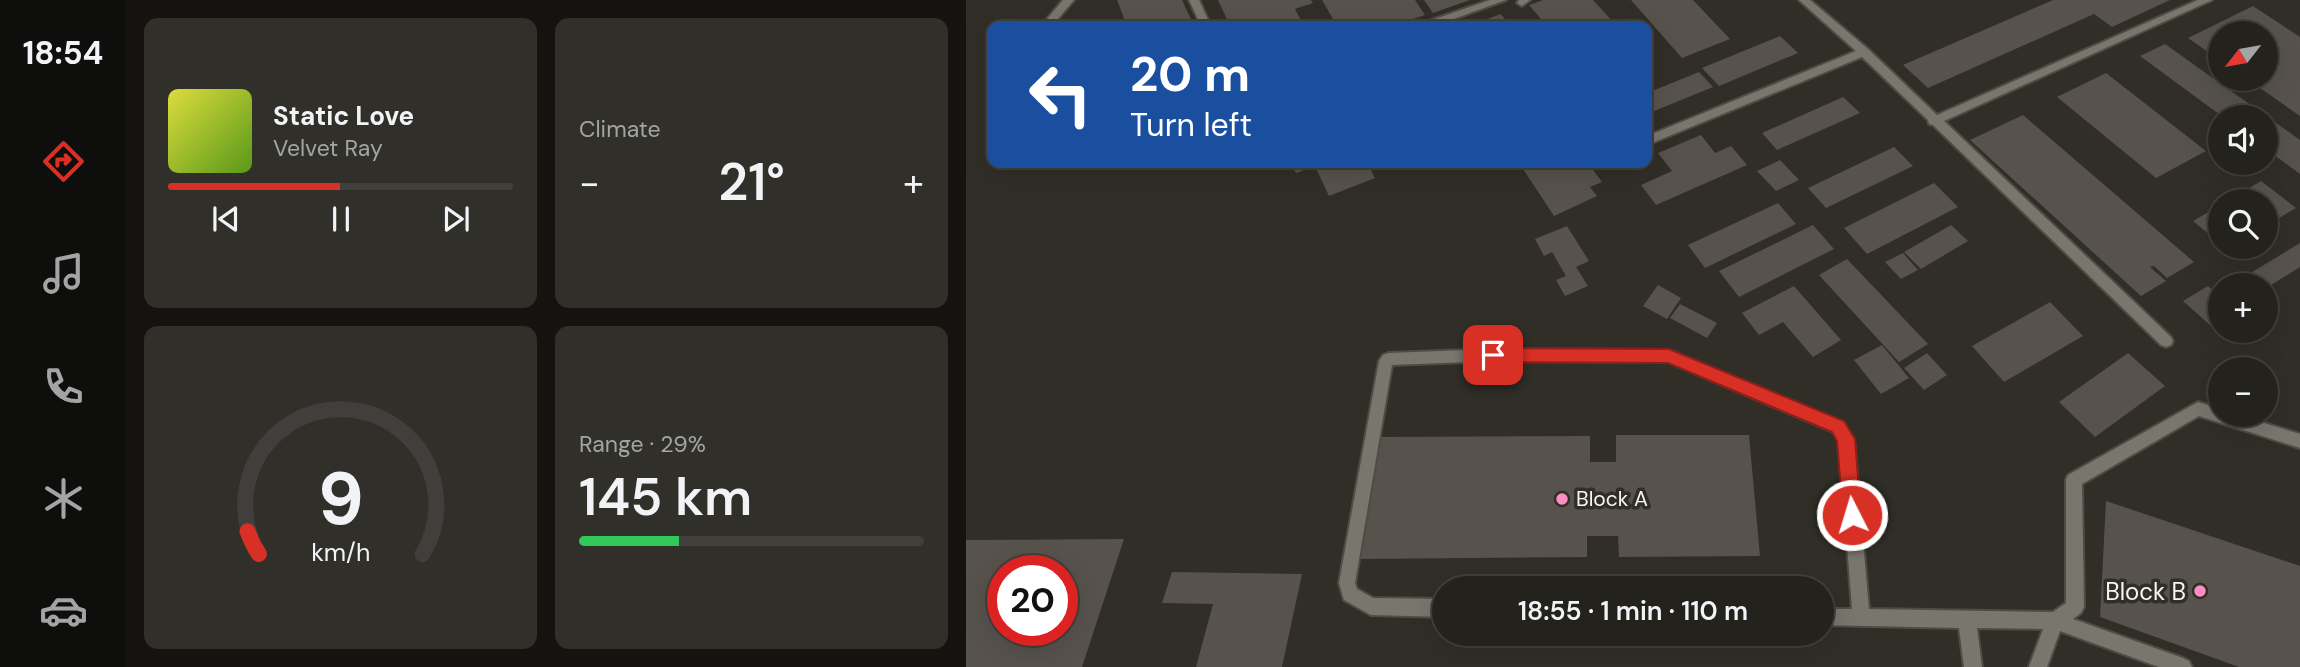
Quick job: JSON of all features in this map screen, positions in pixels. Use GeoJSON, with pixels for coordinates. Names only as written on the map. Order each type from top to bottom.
{"type":"FeatureCollection","features":[{"type":"Feature","properties":{"kind":"lane"},"geometry":{"type":"LineString","coordinates":[[1050,21],[1069,0]]}},
{"type":"Feature","properties":{"kind":"lane"},"geometry":{"type":"LineString","coordinates":[[1194,0],[1204,21]]}},
{"type":"Feature","properties":{"kind":"lane"},"geometry":{"type":"LineString","coordinates":[[1439,21],[1501,0]]}},
{"type":"Feature","properties":{"kind":"lane"},"geometry":{"type":"LineString","coordinates":[[1804,0],[1864,52],[1933,121],[2166,341]]}},
{"type":"Feature","properties":{"kind":"lane"},"geometry":{"type":"LineString","coordinates":[[1933,121],[2207,0]]}},
{"type":"Feature","properties":{"kind":"lane"},"geometry":{"type":"LineString","coordinates":[[1652,139],[1864,52]]}},
{"type":"Feature","properties":{"kind":"lane"},"geometry":{"type":"LineString","coordinates":[[1432,608],[1371,606],[1350,594],[1347,583],[1384,366],[1388,359],[1493,355],[1669,356],[1838,427],[1846,439],[1861,617]]}},
{"type":"Feature","properties":{"kind":"lane"},"geometry":{"type":"LineString","coordinates":[[2038,667],[2055,621],[2075,607],[2074,480],[2199,409],[2300,440]]}},
{"type":"Feature","properties":{"kind":"lane"},"geometry":{"type":"LineString","coordinates":[[1834,617],[2055,621],[2183,667]]}},
{"type":"Feature","properties":{"kind":"lane"},"geometry":{"type":"LineString","coordinates":[[1967,619],[1973,667]]}},
{"type":"Feature","properties":{"kind":"building"},"geometry":{"type":"Polygon","coordinates":[[[1117,0],[1182,0],[1192,21],[1125,21],[1117,0]]]}},
{"type":"Feature","properties":{"kind":"building"},"geometry":{"type":"Polygon","coordinates":[[[1218,0],[1311,0],[1313,3],[1295,9],[1301,21],[1228,21],[1218,0]]]}},
{"type":"Feature","properties":{"kind":"building"},"geometry":{"type":"Polygon","coordinates":[[[1322,0],[1415,0],[1425,15],[1407,21],[1334,21],[1322,0]]]}},
{"type":"Feature","properties":{"kind":"building"},"geometry":{"type":"Polygon","coordinates":[[[1424,0],[1470,0],[1433,13],[1424,0]]]}},
{"type":"Feature","properties":{"kind":"building"},"geometry":{"type":"Polygon","coordinates":[[[1543,0],[1593,0],[1612,21],[1543,21],[1529,5],[1543,0]]]}},
{"type":"Feature","properties":{"kind":"building"},"geometry":{"type":"Polygon","coordinates":[[[1631,0],[1693,0],[1730,39],[1682,58],[1631,0]]]}},
{"type":"Feature","properties":{"kind":"building"},"geometry":{"type":"Polygon","coordinates":[[[2053,0],[2170,0],[2112,27],[2094,14],[1928,88],[1903,65],[2053,0]]]}},
{"type":"Feature","properties":{"kind":"building"},"geometry":{"type":"Polygon","coordinates":[[[2253,6],[2276,21],[2223,21],[2253,6]]]}},
{"type":"Feature","properties":{"kind":"building"},"geometry":{"type":"Polygon","coordinates":[[[1501,14],[1506,21],[1482,21],[1501,14]]]}},
{"type":"Feature","properties":{"kind":"building"},"geometry":{"type":"Polygon","coordinates":[[[2278,22],[2300,37],[2300,116],[2264,91],[2278,91],[2278,22]]]}},
{"type":"Feature","properties":{"kind":"building"},"geometry":{"type":"Polygon","coordinates":[[[2208,28],[2208,52],[2188,38],[2208,28]]]}},
{"type":"Feature","properties":{"kind":"building"},"geometry":{"type":"Polygon","coordinates":[[[1780,36],[1798,53],[1719,86],[1702,68],[1780,36]]]}},
{"type":"Feature","properties":{"kind":"building"},"geometry":{"type":"Polygon","coordinates":[[[2165,44],[2208,75],[2208,91],[2231,91],[2251,105],[2208,106],[2140,56],[2165,44]]]}},
{"type":"Feature","properties":{"kind":"building"},"geometry":{"type":"Polygon","coordinates":[[[1699,72],[1713,87],[1652,112],[1652,91],[1699,72]]]}},
{"type":"Feature","properties":{"kind":"building"},"geometry":{"type":"Polygon","coordinates":[[[2106,73],[2206,151],[2156,178],[2057,97],[2106,73]]]}},
{"type":"Feature","properties":{"kind":"building"},"geometry":{"type":"Polygon","coordinates":[[[1843,97],[1860,113],[1777,150],[1762,133],[1843,97]]]}},
{"type":"Feature","properties":{"kind":"building"},"geometry":{"type":"Polygon","coordinates":[[[2023,115],[2194,262],[2167,278],[2154,266],[2150,267],[2166,281],[2141,296],[1970,140],[2023,115]]]}},
{"type":"Feature","properties":{"kind":"building"},"geometry":{"type":"Polygon","coordinates":[[[2278,124],[2300,140],[2300,174],[2278,158],[2278,124]]]}},
{"type":"Feature","properties":{"kind":"building"},"geometry":{"type":"Polygon","coordinates":[[[1701,135],[1715,153],[1731,146],[1747,165],[1656,205],[1641,185],[1672,171],[1658,153],[1701,135]]]}},
{"type":"Feature","properties":{"kind":"building"},"geometry":{"type":"Polygon","coordinates":[[[1894,147],[1913,166],[1826,208],[1808,188],[1894,147]]]}},
{"type":"Feature","properties":{"kind":"building"},"geometry":{"type":"Polygon","coordinates":[[[1780,160],[1799,180],[1776,191],[1757,171],[1780,160]]]}},
{"type":"Feature","properties":{"kind":"building"},"geometry":{"type":"Polygon","coordinates":[[[1294,168],[1310,168],[1296,173],[1294,168]]]}},
{"type":"Feature","properties":{"kind":"building"},"geometry":{"type":"Polygon","coordinates":[[[1316,168],[1370,168],[1375,178],[1329,196],[1316,168]]]}},
{"type":"Feature","properties":{"kind":"building"},"geometry":{"type":"Polygon","coordinates":[[[1592,168],[1602,182],[1590,187],[1597,196],[1554,216],[1523,169],[1592,168]]]}},
{"type":"Feature","properties":{"kind":"building"},"geometry":{"type":"Polygon","coordinates":[[[2261,181],[2271,189],[2247,189],[2261,181]]]}},
{"type":"Feature","properties":{"kind":"building"},"geometry":{"type":"Polygon","coordinates":[[[1934,183],[1958,207],[1867,254],[1844,228],[1934,183]]]}},
{"type":"Feature","properties":{"kind":"building"},"geometry":{"type":"Polygon","coordinates":[[[2278,194],[2296,208],[2278,219],[2278,194]]]}},
{"type":"Feature","properties":{"kind":"building"},"geometry":{"type":"Polygon","coordinates":[[[1778,203],[1796,224],[1705,268],[1688,245],[1778,203]]]}},
{"type":"Feature","properties":{"kind":"building"},"geometry":{"type":"Polygon","coordinates":[[[2208,212],[2208,233],[2193,221],[2208,212]]]}},
{"type":"Feature","properties":{"kind":"building"},"geometry":{"type":"Polygon","coordinates":[[[1813,225],[1834,249],[1739,297],[1719,271],[1813,225]]]}},
{"type":"Feature","properties":{"kind":"building"},"geometry":{"type":"Polygon","coordinates":[[[1951,225],[1968,241],[1921,269],[1904,252],[1951,225]]]}},
{"type":"Feature","properties":{"kind":"building"},"geometry":{"type":"Polygon","coordinates":[[[1567,226],[1589,261],[1576,267],[1588,286],[1565,296],[1556,280],[1566,276],[1552,252],[1544,256],[1535,239],[1567,226]]]}},
{"type":"Feature","properties":{"kind":"building"},"geometry":{"type":"Polygon","coordinates":[[[2300,243],[2300,267],[2278,281],[2278,273],[2251,273],[2278,259],[2278,256],[2300,243]]]}},
{"type":"Feature","properties":{"kind":"building"},"geometry":{"type":"Polygon","coordinates":[[[1903,253],[1918,270],[1901,279],[1885,262],[1903,253]]]}},
{"type":"Feature","properties":{"kind":"building"},"geometry":{"type":"Polygon","coordinates":[[[1847,259],[1928,344],[1899,362],[1819,275],[1847,259]]]}},
{"type":"Feature","properties":{"kind":"building"},"geometry":{"type":"Polygon","coordinates":[[[1658,285],[1681,298],[1667,319],[1643,306],[1658,285]]]}},
{"type":"Feature","properties":{"kind":"building"},"geometry":{"type":"Polygon","coordinates":[[[1794,286],[1841,340],[1813,357],[1783,322],[1759,335],[1742,313],[1794,286]]]}},
{"type":"Feature","properties":{"kind":"building"},"geometry":{"type":"Polygon","coordinates":[[[2208,286],[2208,323],[2183,301],[2208,286]]]}},
{"type":"Feature","properties":{"kind":"building"},"geometry":{"type":"Polygon","coordinates":[[[2050,302],[2083,336],[2004,382],[1972,346],[2050,302]]]}},
{"type":"Feature","properties":{"kind":"building"},"geometry":{"type":"Polygon","coordinates":[[[1680,304],[1717,323],[1707,338],[1670,318],[1680,304]]]}},
{"type":"Feature","properties":{"kind":"building"},"geometry":{"type":"Polygon","coordinates":[[[1882,345],[1909,378],[1881,394],[1854,360],[1882,345]]]}},
{"type":"Feature","properties":{"kind":"building"},"geometry":{"type":"Polygon","coordinates":[[[1927,353],[1947,375],[1924,390],[1904,368],[1927,353]]]}},
{"type":"Feature","properties":{"kind":"building"},"geometry":{"type":"Polygon","coordinates":[[[2128,353],[2165,386],[2095,437],[2059,402],[2128,353]]]}},
{"type":"Feature","properties":{"kind":"building","name":"Block A"},"geometry":{"type":"Polygon","coordinates":[[[1616,435],[1749,435],[1760,556],[1619,557],[1618,536],[1587,536],[1587,557],[1359,559],[1380,437],[1590,436],[1590,462],[1616,462],[1616,435]]]}},
{"type":"Feature","properties":{"kind":"building","name":"Block B"},"geometry":{"type":"Polygon","coordinates":[[[2106,501],[2300,566],[2300,667],[2239,667],[2100,617],[2106,501]]]}},
{"type":"Feature","properties":{"kind":"building"},"geometry":{"type":"Polygon","coordinates":[[[1124,539],[1082,667],[966,667],[966,540],[1124,539]]]}},
{"type":"Feature","properties":{"kind":"building"},"geometry":{"type":"Polygon","coordinates":[[[1172,572],[1302,574],[1282,667],[1196,667],[1213,604],[1162,603],[1172,572]]]}},
{"type":"Feature","properties":{"kind":"place","name":"Block A"},"geometry":{"type":"Point","coordinates":[1562,499]}},
{"type":"Feature","properties":{"kind":"place","name":"Block B"},"geometry":{"type":"Point","coordinates":[2200,591]}},
{"type":"Feature","properties":{"kind":"route"},"geometry":{"type":"LineString","coordinates":[[1493,355],[1669,356],[1838,427],[1846,439],[1852,515]]}}]}
